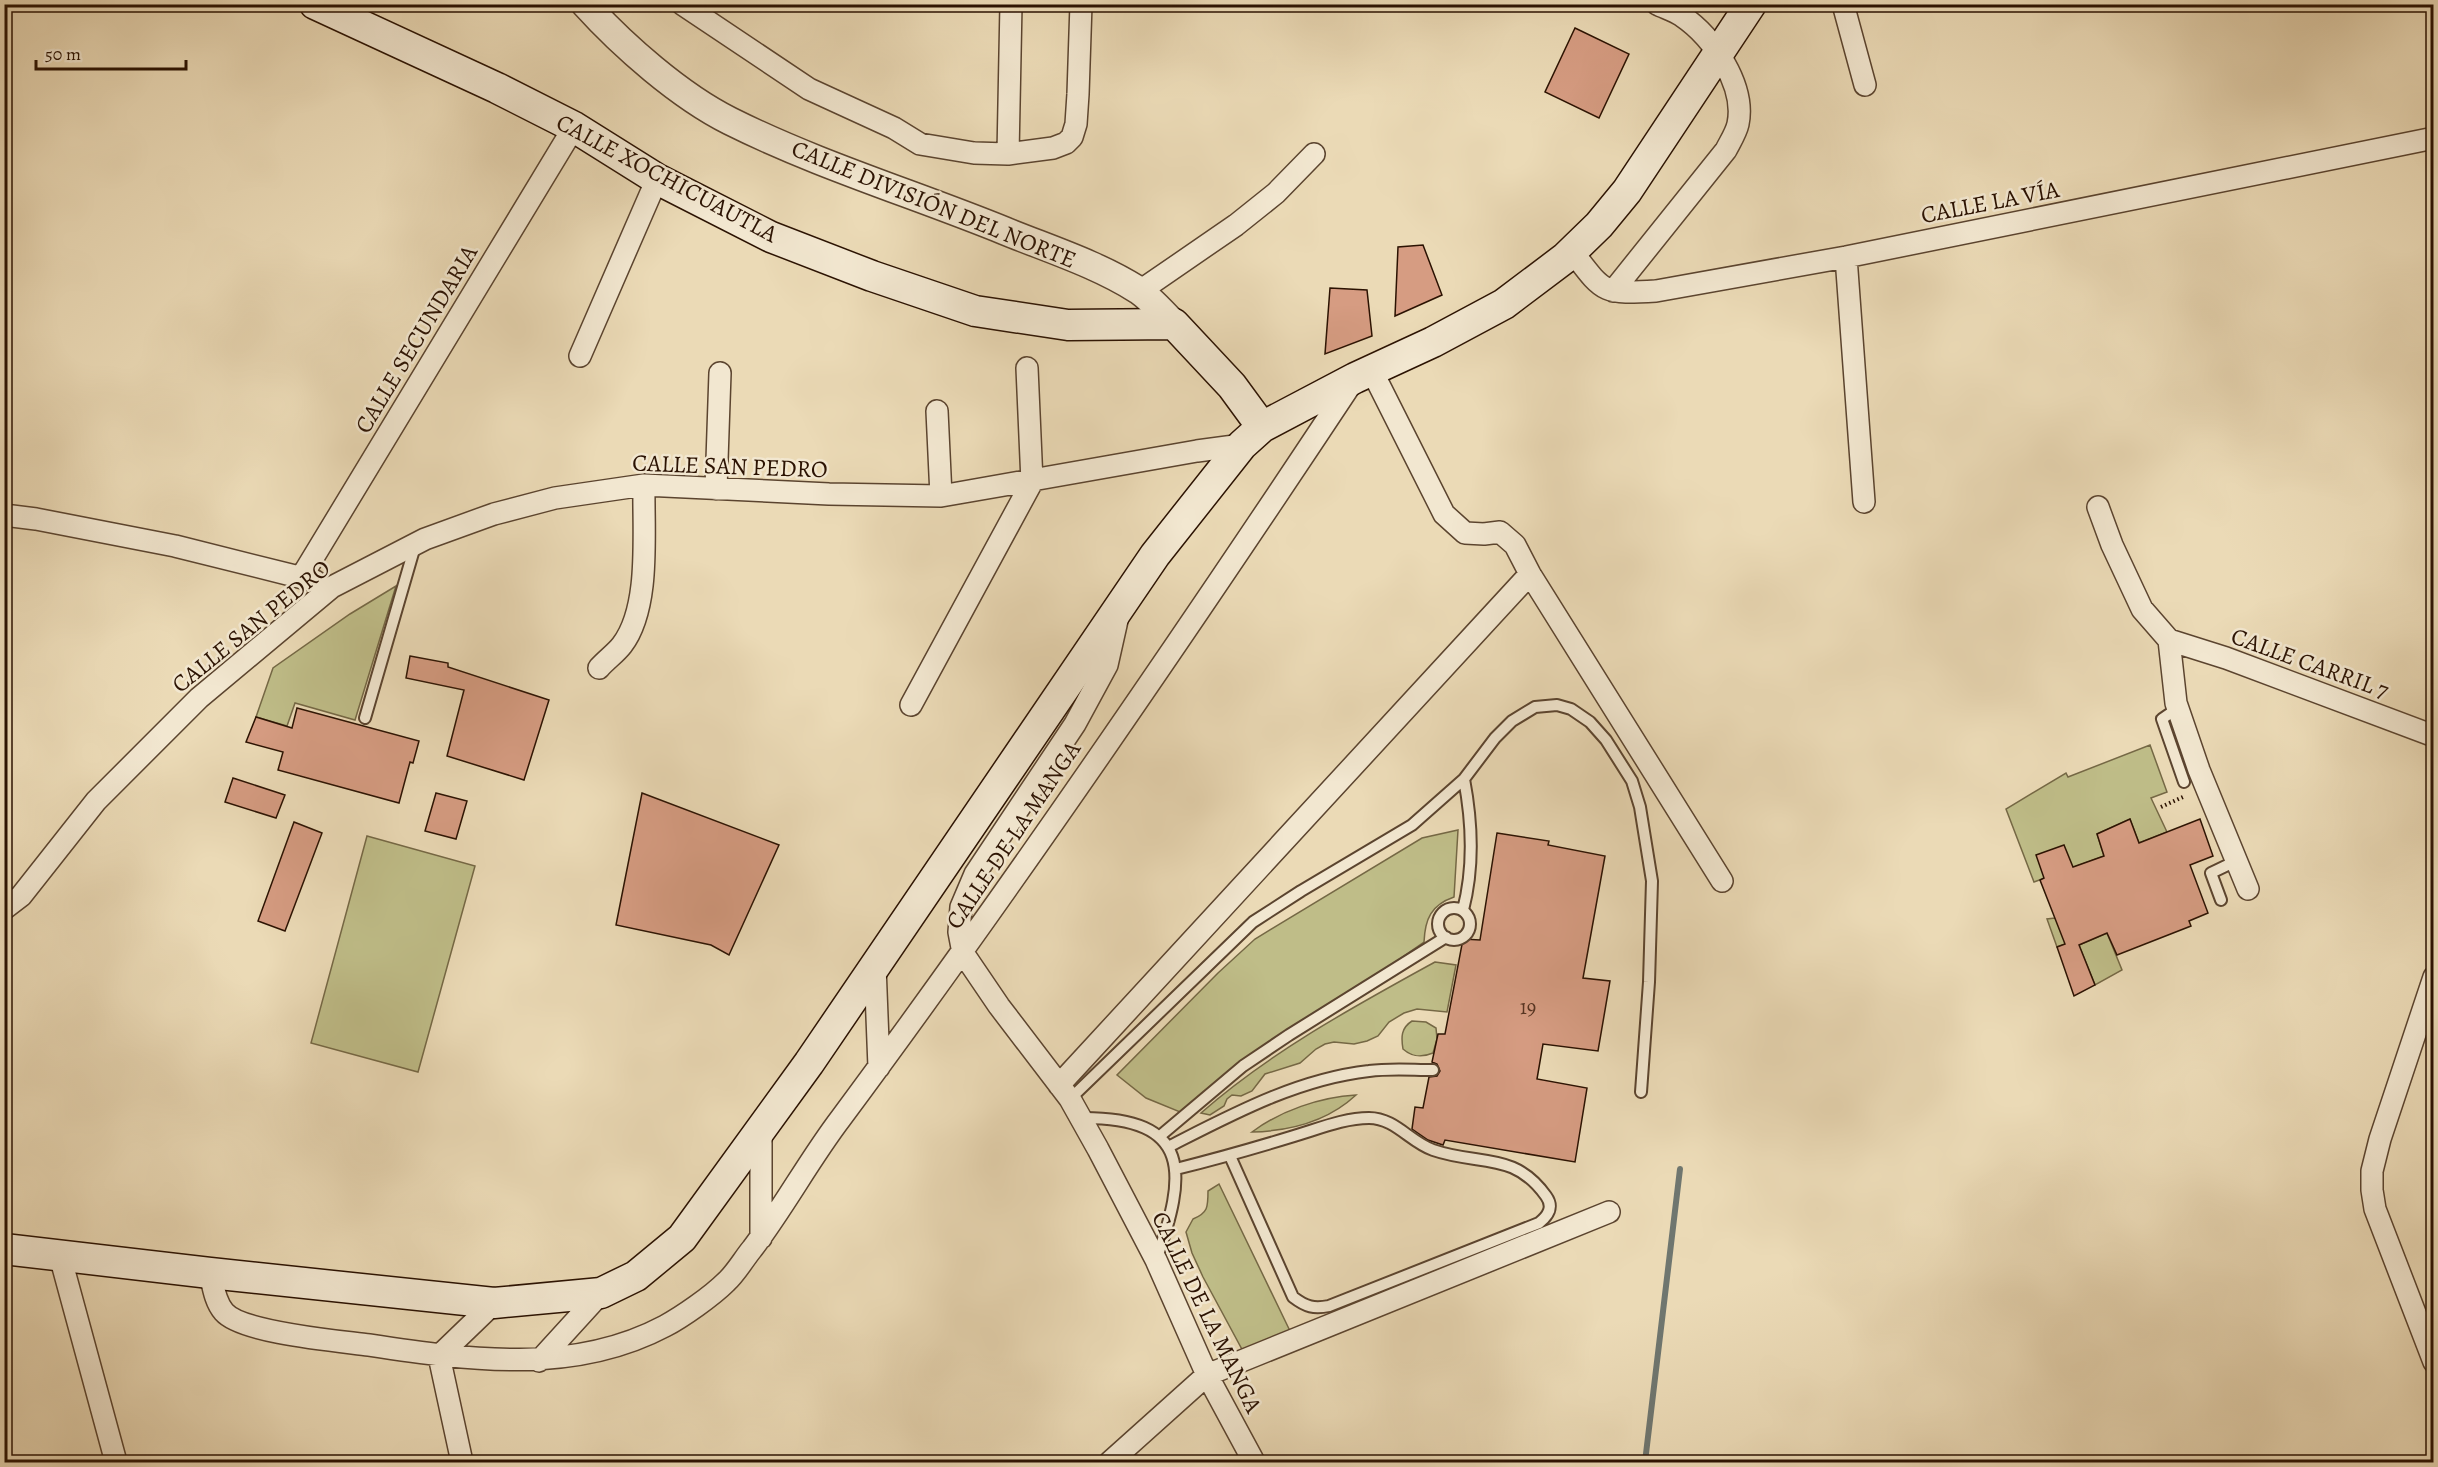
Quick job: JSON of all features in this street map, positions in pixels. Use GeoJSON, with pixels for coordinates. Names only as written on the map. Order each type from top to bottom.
{"type":"FeatureCollection","features":[{"type":"Feature","properties":{"kind":"main road","name":"CALLE XOCHICUAUTLA"},"geometry":{"type":"LineString","coordinates":[[315,4],[497,88],[574,127],[657,179],[771,237],[872,276],[975,311],[1068,325],[1174,324]]}},
{"type":"Feature","properties":{"kind":"main road"},"geometry":{"type":"LineString","coordinates":[[4,1249],[494,1303],[601,1293],[636,1276],[682,1238],[809,1063],[1155,555],[1252,436],[1364,374],[1433,342],[1504,304],[1572,251],[1599,225],[1627,191],[1751,4]]}},
{"type":"Feature","properties":{"kind":"main road","name":"CALLE DIVISIÓN DEL NORTE"},"geometry":{"type":"LineString","coordinates":[[1174,324],[1232,386],[1252,436]]}},
{"type":"Feature","properties":{"kind":"street","name":"CALLE DIVISIÓN DEL NORTE"},"geometry":{"type":"LineString","coordinates":[[585,4],[604,26],[680,89],[729,120],[869,179],[959,212],[1103,270],[1140,291],[1174,324]]}},
{"type":"Feature","properties":{"kind":"street"},"geometry":{"type":"LineString","coordinates":[[682,4],[809,89],[894,128],[920,144],[974,153],[1008,154],[1053,148],[1066,143],[1072,137],[1076,124],[1081,4]]}},
{"type":"Feature","properties":{"kind":"street"},"geometry":{"type":"LineString","coordinates":[[1008,154],[1011,4]]}},
{"type":"Feature","properties":{"kind":"street"},"geometry":{"type":"LineString","coordinates":[[1572,251],[1602,287],[1613,291],[1726,150],[1738,127],[1740,110],[1736,90],[1720,53],[1681,15],[1657,4]]}},
{"type":"Feature","properties":{"kind":"street"},"geometry":{"type":"LineString","coordinates":[[1843,4],[1865,85]]}},
{"type":"Feature","properties":{"kind":"street","name":"CALLE SECUNDARIA"},"geometry":{"type":"LineString","coordinates":[[302,576],[574,127]]}},
{"type":"Feature","properties":{"kind":"street","name":"CALLE LA VÍA"},"geometry":{"type":"LineString","coordinates":[[1613,291],[1656,291],[1846,257],[2433,138]]}},
{"type":"Feature","properties":{"kind":"street"},"geometry":{"type":"LineString","coordinates":[[1140,291],[1236,225],[1276,193],[1314,154]]}},
{"type":"Feature","properties":{"kind":"street"},"geometry":{"type":"LineString","coordinates":[[580,356],[657,179]]}},
{"type":"Feature","properties":{"kind":"street"},"geometry":{"type":"LineString","coordinates":[[1846,257],[1864,502]]}},
{"type":"Feature","properties":{"kind":"street"},"geometry":{"type":"LineString","coordinates":[[911,705],[1032,482],[1027,368]]}},
{"type":"Feature","properties":{"kind":"street"},"geometry":{"type":"LineString","coordinates":[[716,489],[720,373]]}},
{"type":"Feature","properties":{"kind":"street"},"geometry":{"type":"LineString","coordinates":[[1364,374],[1444,514],[1465,533],[1500,532],[1515,545],[1530,574],[1722,881]]}},
{"type":"Feature","properties":{"kind":"street","name":"CALLE DE LA MANGA"},"geometry":{"type":"LineString","coordinates":[[1254,1462],[1207,1376],[1156,1260],[1081,1118],[963,953],[1364,374]]}},
{"type":"Feature","properties":{"kind":"street"},"geometry":{"type":"LineString","coordinates":[[937,411],[941,496]]}},
{"type":"Feature","properties":{"kind":"street","name":"CALLE SAN PEDRO"},"geometry":{"type":"LineString","coordinates":[[4,909],[21,896],[96,801],[199,698],[332,587],[416,542],[494,514],[555,498],[644,485],[941,496],[1032,482],[1197,451],[1252,436]]}},
{"type":"Feature","properties":{"kind":"street"},"geometry":{"type":"LineString","coordinates":[[598,668],[622,645],[637,618],[642,596],[644,485]]}},
{"type":"Feature","properties":{"kind":"street"},"geometry":{"type":"LineString","coordinates":[[2098,507],[2112,545],[2142,609],[2169,640],[2178,708],[2199,770],[2248,889]]}},
{"type":"Feature","properties":{"kind":"street"},"geometry":{"type":"LineString","coordinates":[[4,515],[175,546],[302,576],[332,587]]}},
{"type":"Feature","properties":{"kind":"street"},"geometry":{"type":"LineString","coordinates":[[1064,1092],[1530,574]]}},
{"type":"Feature","properties":{"kind":"street"},"geometry":{"type":"LineString","coordinates":[[210,1273],[217,1301],[225,1314],[236,1322],[266,1329],[439,1356],[539,1361],[579,1356],[636,1341],[670,1324],[727,1282],[775,1220],[820,1146],[963,953],[958,932],[961,907],[970,885],[975,874],[1075,724],[1107,665],[1120,607]]}},
{"type":"Feature","properties":{"kind":"street","name":"CALLE CARRIL 7"},"geometry":{"type":"LineString","coordinates":[[2169,640],[2226,658],[2433,736]]}},
{"type":"Feature","properties":{"kind":"street"},"geometry":{"type":"LineString","coordinates":[[875,966],[879,1067]]}},
{"type":"Feature","properties":{"kind":"street"},"geometry":{"type":"LineString","coordinates":[[2433,977],[2380,1139],[2372,1171],[2372,1190],[2375,1209],[2433,1362]]}},
{"type":"Feature","properties":{"kind":"street"},"geometry":{"type":"LineString","coordinates":[[761,1129],[761,1238]]}},
{"type":"Feature","properties":{"kind":"street"},"geometry":{"type":"LineString","coordinates":[[1110,1462],[1207,1376],[1610,1212]]}},
{"type":"Feature","properties":{"kind":"street"},"geometry":{"type":"LineString","coordinates":[[60,1256],[116,1462]]}},
{"type":"Feature","properties":{"kind":"street"},"geometry":{"type":"LineString","coordinates":[[539,1361],[601,1293]]}},
{"type":"Feature","properties":{"kind":"street"},"geometry":{"type":"LineString","coordinates":[[439,1356],[494,1303]]}},
{"type":"Feature","properties":{"kind":"street"},"geometry":{"type":"LineString","coordinates":[[439,1356],[462,1462]]}},
{"type":"Feature","properties":{"kind":"lane"},"geometry":{"type":"LineString","coordinates":[[365,718],[416,542]]}},
{"type":"Feature","properties":{"kind":"lane"},"geometry":{"type":"LineString","coordinates":[[1064,1092],[1253,922],[1412,825],[1464,779],[1495,738],[1512,721],[1535,707],[1557,705],[1571,709],[1590,722],[1606,740],[1632,781],[1641,807],[1652,881],[1649,982],[1641,1092]]}},
{"type":"Feature","properties":{"kind":"lane"},"geometry":{"type":"LineString","coordinates":[[2178,708],[2162,719],[2184,782]]}},
{"type":"Feature","properties":{"kind":"lane"},"geometry":{"type":"LineString","coordinates":[[1462,910],[1469,877],[1470,830],[1464,779]]}},
{"type":"Feature","properties":{"kind":"lane"},"geometry":{"type":"LineString","coordinates":[[2221,900],[2211,873],[2236,861]]}},
{"type":"Feature","properties":{"kind":"lane"},"geometry":{"type":"LineString","coordinates":[[1160,1136],[1243,1066],[1289,1035],[1446,938],[1460,939],[1470,929],[1468,914],[1455,907],[1448,908],[1439,918],[1441,933],[1446,938]]}},
{"type":"Feature","properties":{"kind":"lane"},"geometry":{"type":"LineString","coordinates":[[1168,1147],[1248,1107],[1338,1076],[1371,1070],[1433,1070]]}},
{"type":"Feature","properties":{"kind":"lane"},"geometry":{"type":"LineString","coordinates":[[1081,1118],[1128,1121],[1160,1136],[1168,1147],[1176,1169],[1175,1201],[1156,1260]]}},
{"type":"Feature","properties":{"kind":"lane"},"geometry":{"type":"LineString","coordinates":[[1176,1169],[1230,1156],[1339,1123],[1369,1118],[1386,1120],[1415,1142],[1434,1150],[1507,1165],[1520,1170],[1533,1179],[1549,1199],[1550,1207],[1548,1216],[1539,1222],[1329,1306],[1315,1308],[1304,1305],[1293,1297],[1230,1156]]}},
{"type":"Feature","properties":{"kind":"shaded area"},"geometry":{"type":"Polygon","coordinates":[[[396,586],[355,720],[295,703],[287,726],[256,717],[273,668],[350,614],[396,586]]]}},
{"type":"Feature","properties":{"kind":"shaded area"},"geometry":{"type":"Polygon","coordinates":[[[2150,745],[2167,792],[2151,798],[2167,832],[2139,843],[2130,819],[2097,834],[2104,856],[2034,882],[2006,809],[2066,773],[2068,777],[2150,745]]]}},
{"type":"Feature","properties":{"kind":"shaded area"},"geometry":{"type":"Polygon","coordinates":[[[1458,830],[1454,897],[1440,904],[1431,914],[1426,926],[1424,942],[1180,1112],[1146,1098],[1117,1075],[1255,939],[1422,838],[1458,830]]]}},
{"type":"Feature","properties":{"kind":"shaded area"},"geometry":{"type":"Polygon","coordinates":[[[367,836],[475,866],[418,1072],[311,1043],[367,836]]]}},
{"type":"Feature","properties":{"kind":"shaded area"},"geometry":{"type":"Polygon","coordinates":[[[2055,918],[2076,940],[2057,947],[2047,919],[2055,918]]]}},
{"type":"Feature","properties":{"kind":"shaded area"},"geometry":{"type":"Polygon","coordinates":[[[2107,933],[2122,970],[2095,985],[2079,945],[2107,933]]]}},
{"type":"Feature","properties":{"kind":"shaded area"},"geometry":{"type":"Polygon","coordinates":[[[1435,962],[1456,965],[1447,1012],[1417,1009],[1404,1013],[1389,1022],[1378,1036],[1367,1041],[1354,1044],[1334,1042],[1325,1044],[1300,1063],[1265,1074],[1252,1091],[1241,1096],[1232,1095],[1224,1106],[1210,1115],[1201,1113],[1284,1050],[1435,962]]]}},
{"type":"Feature","properties":{"kind":"shaded area"},"geometry":{"type":"Polygon","coordinates":[[[1412,1021],[1426,1022],[1436,1028],[1437,1039],[1433,1053],[1417,1056],[1403,1049],[1403,1033],[1412,1021]]]}},
{"type":"Feature","properties":{"kind":"shaded area"},"geometry":{"type":"Polygon","coordinates":[[[1356,1095],[1333,1112],[1308,1123],[1281,1130],[1252,1132],[1263,1124],[1301,1106],[1356,1095]]]}},
{"type":"Feature","properties":{"kind":"shaded area"},"geometry":{"type":"Polygon","coordinates":[[[1219,1184],[1291,1333],[1244,1353],[1203,1277],[1192,1253],[1186,1232],[1193,1219],[1206,1209],[1208,1191],[1219,1184]]]}},
{"type":"Feature","properties":{"kind":"building"},"geometry":{"type":"Polygon","coordinates":[[[1575,28],[1629,54],[1599,118],[1545,92],[1575,28]]]}},
{"type":"Feature","properties":{"kind":"building"},"geometry":{"type":"Polygon","coordinates":[[[1423,245],[1442,295],[1395,316],[1398,247],[1423,245]]]}},
{"type":"Feature","properties":{"kind":"building"},"geometry":{"type":"Polygon","coordinates":[[[1330,288],[1367,290],[1372,336],[1325,354],[1330,288]]]}},
{"type":"Feature","properties":{"kind":"building"},"geometry":{"type":"Polygon","coordinates":[[[410,656],[448,663],[448,667],[549,700],[524,780],[447,756],[464,690],[406,678],[410,656]]]}},
{"type":"Feature","properties":{"kind":"building"},"geometry":{"type":"Polygon","coordinates":[[[297,708],[419,741],[413,763],[410,762],[399,803],[278,770],[283,752],[246,742],[256,717],[292,728],[297,708]]]}},
{"type":"Feature","properties":{"kind":"building"},"geometry":{"type":"Polygon","coordinates":[[[233,778],[285,795],[276,818],[225,802],[233,778]]]}},
{"type":"Feature","properties":{"kind":"building"},"geometry":{"type":"Polygon","coordinates":[[[436,793],[467,801],[456,839],[425,831],[436,793]]]}},
{"type":"Feature","properties":{"kind":"building"},"geometry":{"type":"Polygon","coordinates":[[[642,793],[779,845],[729,955],[711,945],[616,925],[642,793]]]}},
{"type":"Feature","properties":{"kind":"building"},"geometry":{"type":"Polygon","coordinates":[[[2130,819],[2139,843],[2200,819],[2213,856],[2190,865],[2208,913],[2189,921],[2191,926],[2117,955],[2107,933],[2079,945],[2095,985],[2074,996],[2057,947],[2065,944],[2040,880],[2044,878],[2036,855],[2064,845],[2073,867],[2104,856],[2097,834],[2130,819]]]}},
{"type":"Feature","properties":{"kind":"building"},"geometry":{"type":"Polygon","coordinates":[[[294,822],[322,833],[285,931],[258,921],[294,822]]]}},
{"type":"Feature","properties":{"kind":"building"},"geometry":{"type":"Polygon","coordinates":[[[1497,833],[1549,841],[1548,845],[1605,856],[1583,978],[1610,981],[1598,1051],[1543,1044],[1537,1079],[1587,1088],[1575,1162],[1445,1140],[1443,1145],[1428,1140],[1412,1129],[1415,1107],[1423,1108],[1429,1077],[1437,1076],[1440,1071],[1437,1064],[1432,1062],[1438,1034],[1445,1034],[1463,939],[1480,940],[1497,833]]]}},
{"type":"Feature","properties":{"kind":"waterway"},"geometry":{"type":"LineString","coordinates":[[1645,1462],[1680,1169]]}}]}
